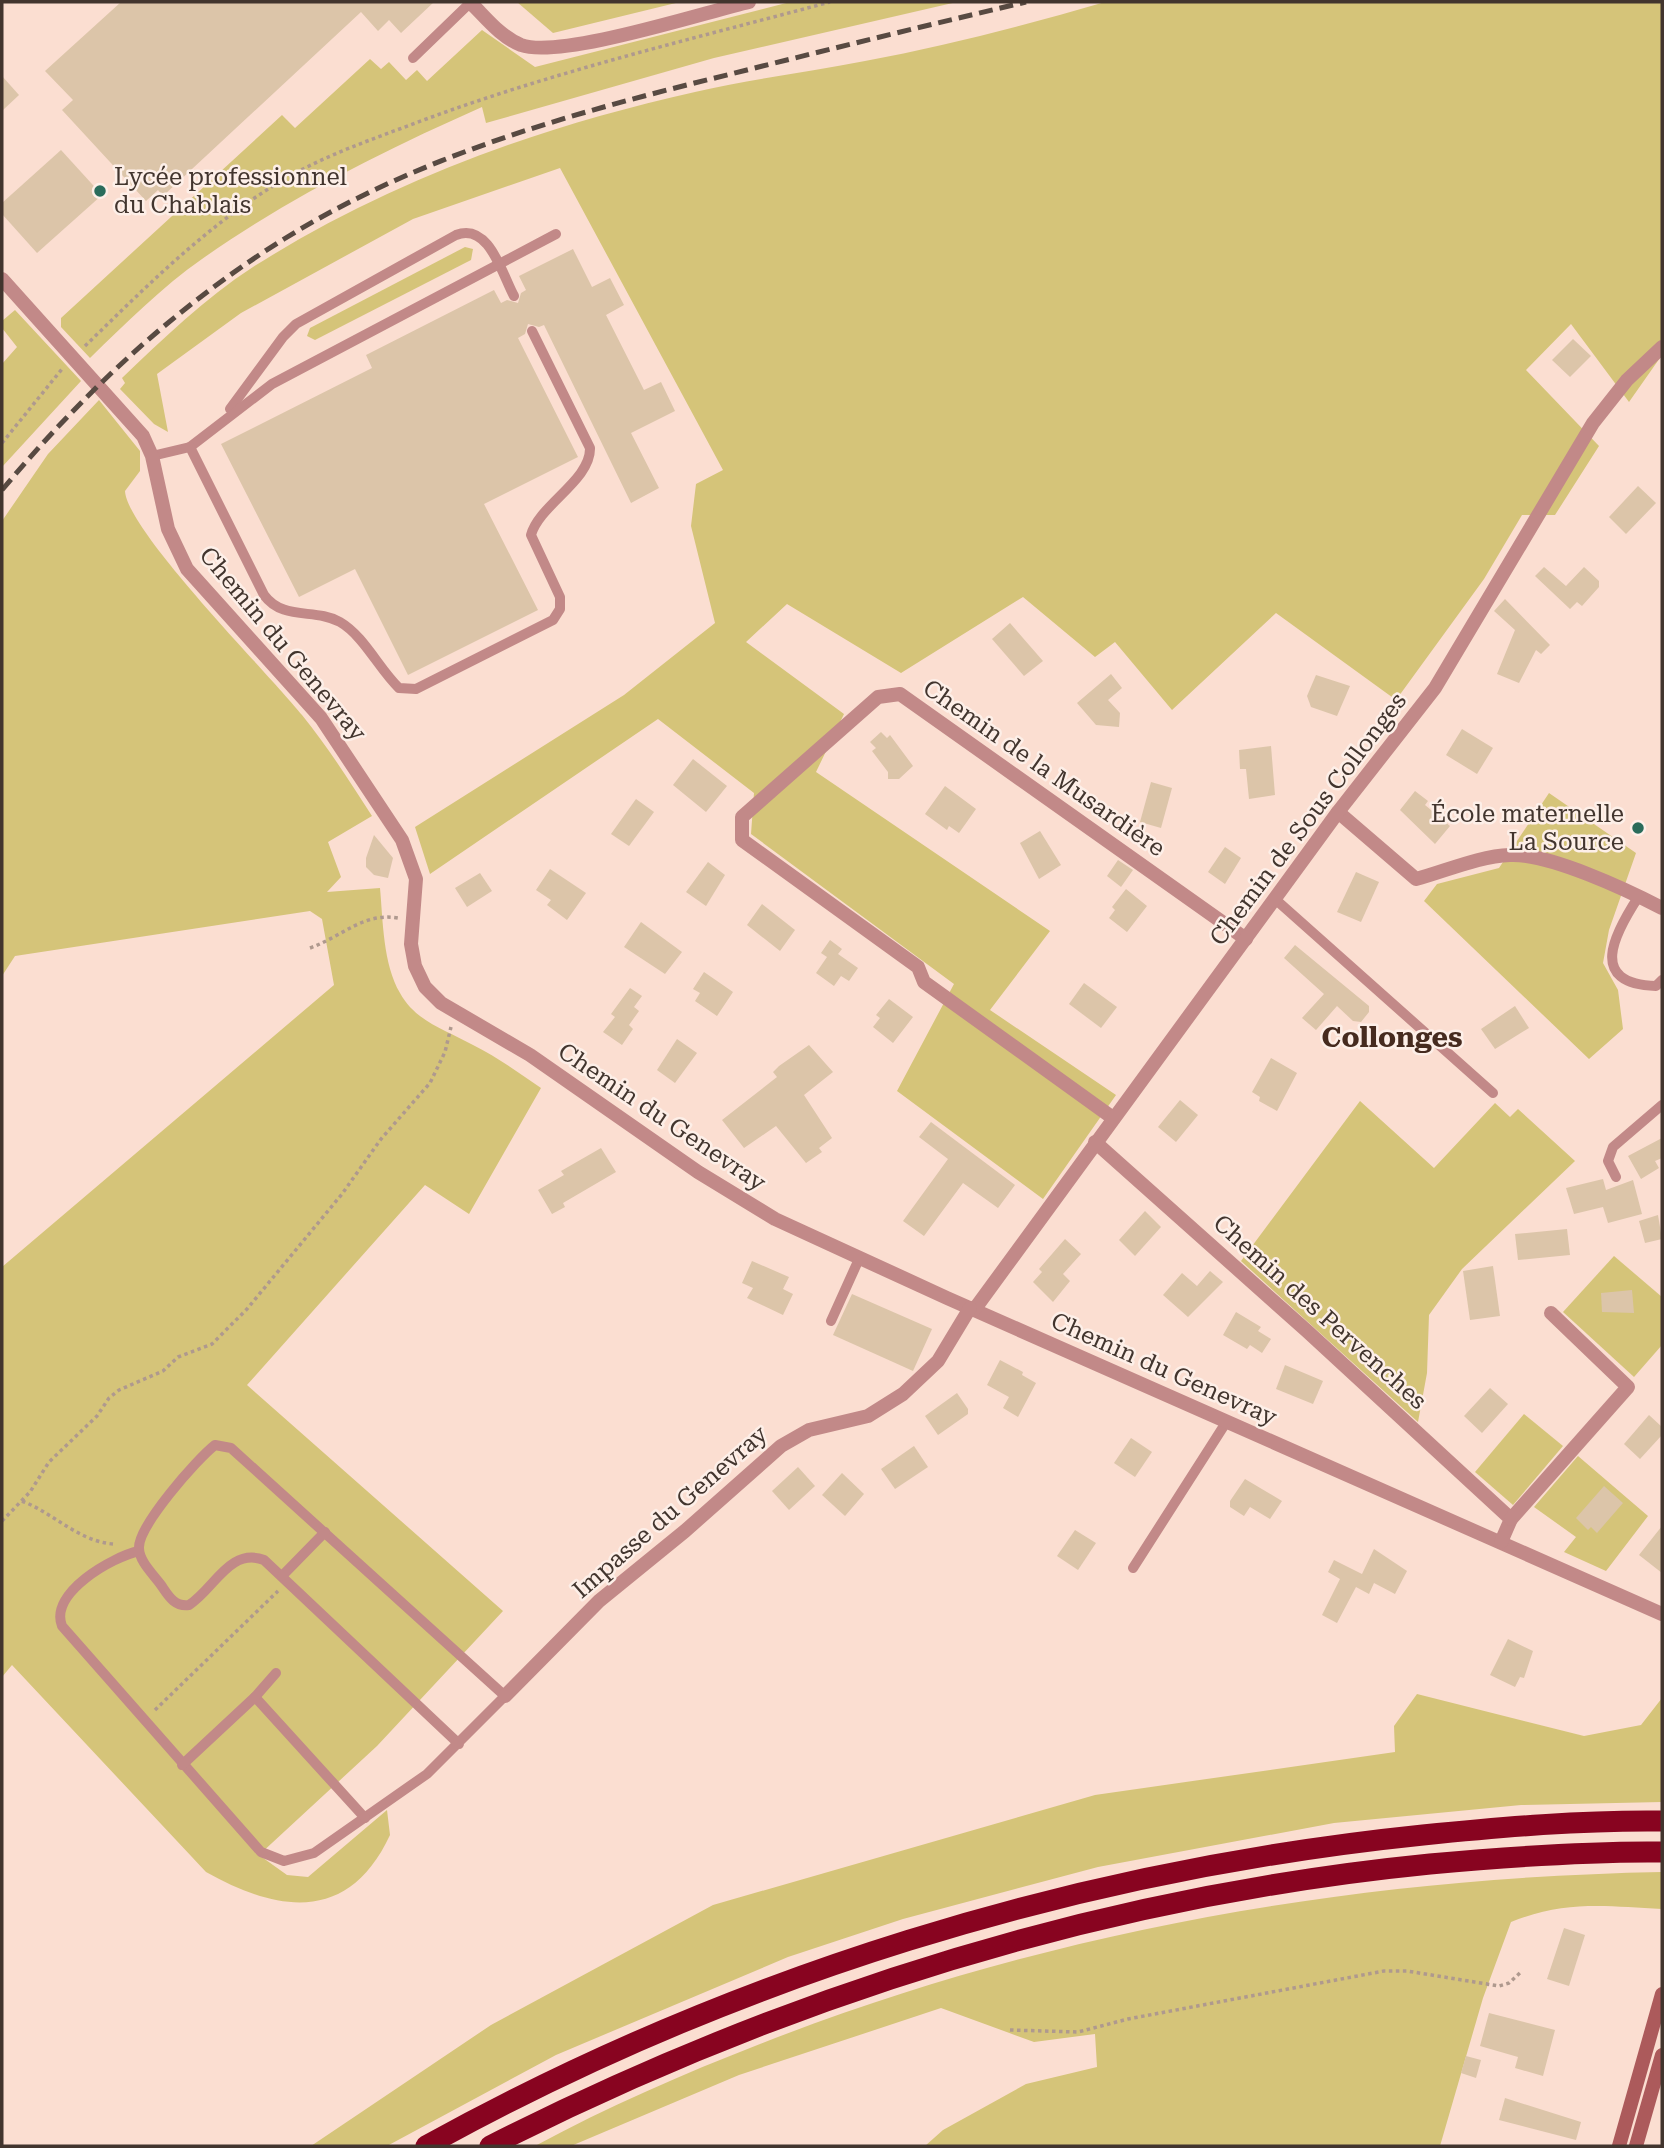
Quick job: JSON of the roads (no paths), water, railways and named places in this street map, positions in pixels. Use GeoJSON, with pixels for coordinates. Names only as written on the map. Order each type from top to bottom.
{"type":"FeatureCollection","features":[{"type":"Feature","properties":{"kind":"highway"},"geometry":{"type":"LineString","coordinates":[[426,2146],[621,2049],[728,2004],[899,1942],[1001,1913],[1079,1893],[1270,1854],[1472,1830],[1662,1821]]}},
{"type":"Feature","properties":{"kind":"highway"},"geometry":{"type":"LineString","coordinates":[[490,2146],[639,2074],[741,2030],[922,1967],[1089,1921],[1275,1884],[1375,1870],[1479,1860],[1662,1852]]}},
{"type":"Feature","properties":{"kind":"main road"},"geometry":{"type":"LineString","coordinates":[[1619,2146],[1662,1994]]}},
{"type":"Feature","properties":{"kind":"main road"},"geometry":{"type":"LineString","coordinates":[[1636,2146],[1662,2053],[1647,2046]]}},
{"type":"Feature","properties":{"kind":"street"},"geometry":{"type":"LineString","coordinates":[[471,3],[504,36],[522,45],[542,49],[582,44],[749,2]]}},
{"type":"Feature","properties":{"kind":"street","name":"Chemin du Genevray"},"geometry":{"type":"LineString","coordinates":[[2,279],[143,436],[152,456],[168,529],[187,569],[321,718],[394,827],[414,868],[417,890],[412,956],[419,977],[432,995],[454,1011],[530,1055],[732,1194],[859,1259],[1662,1614]]}},
{"type":"Feature","properties":{"kind":"street","name":"Chemin de Sous Collonges"},"geometry":{"type":"LineString","coordinates":[[972,1309],[1338,813],[1435,688],[1593,423],[1627,380],[1662,346]]}},
{"type":"Feature","properties":{"kind":"street","name":"Chemin de la Musardière"},"geometry":{"type":"LineString","coordinates":[[1112,1118],[924,982],[918,967],[742,840],[742,817],[878,697],[900,694],[1247,939]]}},
{"type":"Feature","properties":{"kind":"street"},"geometry":{"type":"LineString","coordinates":[[1338,813],[1416,879],[1511,855],[1539,858],[1639,896],[1662,908]]}},
{"type":"Feature","properties":{"kind":"street","name":"Chemin des Pervenches"},"geometry":{"type":"LineString","coordinates":[[1095,1142],[1287,1312],[1511,1519]]}},
{"type":"Feature","properties":{"kind":"street","name":"Impasse du Genevray"},"geometry":{"type":"LineString","coordinates":[[505,1696],[599,1601],[685,1531],[774,1451],[809,1430],[868,1416],[903,1394],[938,1361],[972,1309]]}},
{"type":"Feature","properties":{"kind":"street"},"geometry":{"type":"LineString","coordinates":[[1502,1542],[1511,1519],[1628,1387],[1551,1313]]}},
{"type":"Feature","properties":{"kind":"lane"},"geometry":{"type":"LineString","coordinates":[[413,58],[471,3]]}},
{"type":"Feature","properties":{"kind":"lane"},"geometry":{"type":"LineString","coordinates":[[222,419],[283,337],[316,313],[462,233],[474,233],[484,239],[514,296]]}},
{"type":"Feature","properties":{"kind":"lane"},"geometry":{"type":"LineString","coordinates":[[152,456],[190,447],[222,419],[295,370],[556,234]]}},
{"type":"Feature","properties":{"kind":"lane"},"geometry":{"type":"LineString","coordinates":[[190,447],[268,601],[285,611],[343,623],[399,688],[416,689],[553,620],[560,610],[559,597],[531,536],[536,524],[584,467],[590,448],[531,331]]}},
{"type":"Feature","properties":{"kind":"lane"},"geometry":{"type":"LineString","coordinates":[[1639,896],[1615,934],[1612,959],[1618,974],[1633,985],[1656,986],[1662,980]]}},
{"type":"Feature","properties":{"kind":"lane"},"geometry":{"type":"LineString","coordinates":[[1275,899],[1493,1093]]}},
{"type":"Feature","properties":{"kind":"lane"},"geometry":{"type":"LineString","coordinates":[[1616,1177],[1608,1161],[1613,1147],[1662,1105]]}},
{"type":"Feature","properties":{"kind":"lane"},"geometry":{"type":"LineString","coordinates":[[831,1321],[859,1259]]}},
{"type":"Feature","properties":{"kind":"lane"},"geometry":{"type":"LineString","coordinates":[[1133,1568],[1227,1421]]}},
{"type":"Feature","properties":{"kind":"lane"},"geometry":{"type":"LineString","coordinates":[[139,1551],[121,1557],[76,1587],[63,1600],[60,1613],[66,1632],[248,1840],[274,1859],[305,1858],[365,1818],[427,1774],[459,1744],[505,1696],[231,1448],[221,1444],[211,1448],[142,1534],[139,1551],[173,1600],[183,1606],[194,1602],[230,1565],[242,1558],[264,1560],[459,1744]]}},
{"type":"Feature","properties":{"kind":"lane"},"geometry":{"type":"LineString","coordinates":[[285,1579],[325,1532]]}},
{"type":"Feature","properties":{"kind":"lane"},"geometry":{"type":"LineString","coordinates":[[182,1765],[255,1697],[276,1673]]}},
{"type":"Feature","properties":{"kind":"lane"},"geometry":{"type":"LineString","coordinates":[[255,1697],[365,1818]]}},
{"type":"Feature","properties":{"kind":"railway"},"geometry":{"type":"LineString","coordinates":[[2,490],[65,419],[168,322],[244,265],[284,239],[336,209],[390,183],[445,159],[558,120],[805,55],[1026,2]]}},
{"type":"Feature","properties":{"kind":"place","name":"Lycée professionnel du Chablais"},"geometry":{"type":"Point","coordinates":[100,191]}},
{"type":"Feature","properties":{"kind":"place","name":"École maternelle La Source"},"geometry":{"type":"Point","coordinates":[1638,828]}},
{"type":"Feature","properties":{"kind":"district","name":"Collonges"},"geometry":{"type":"Point","coordinates":[1392,1037]}}]}
